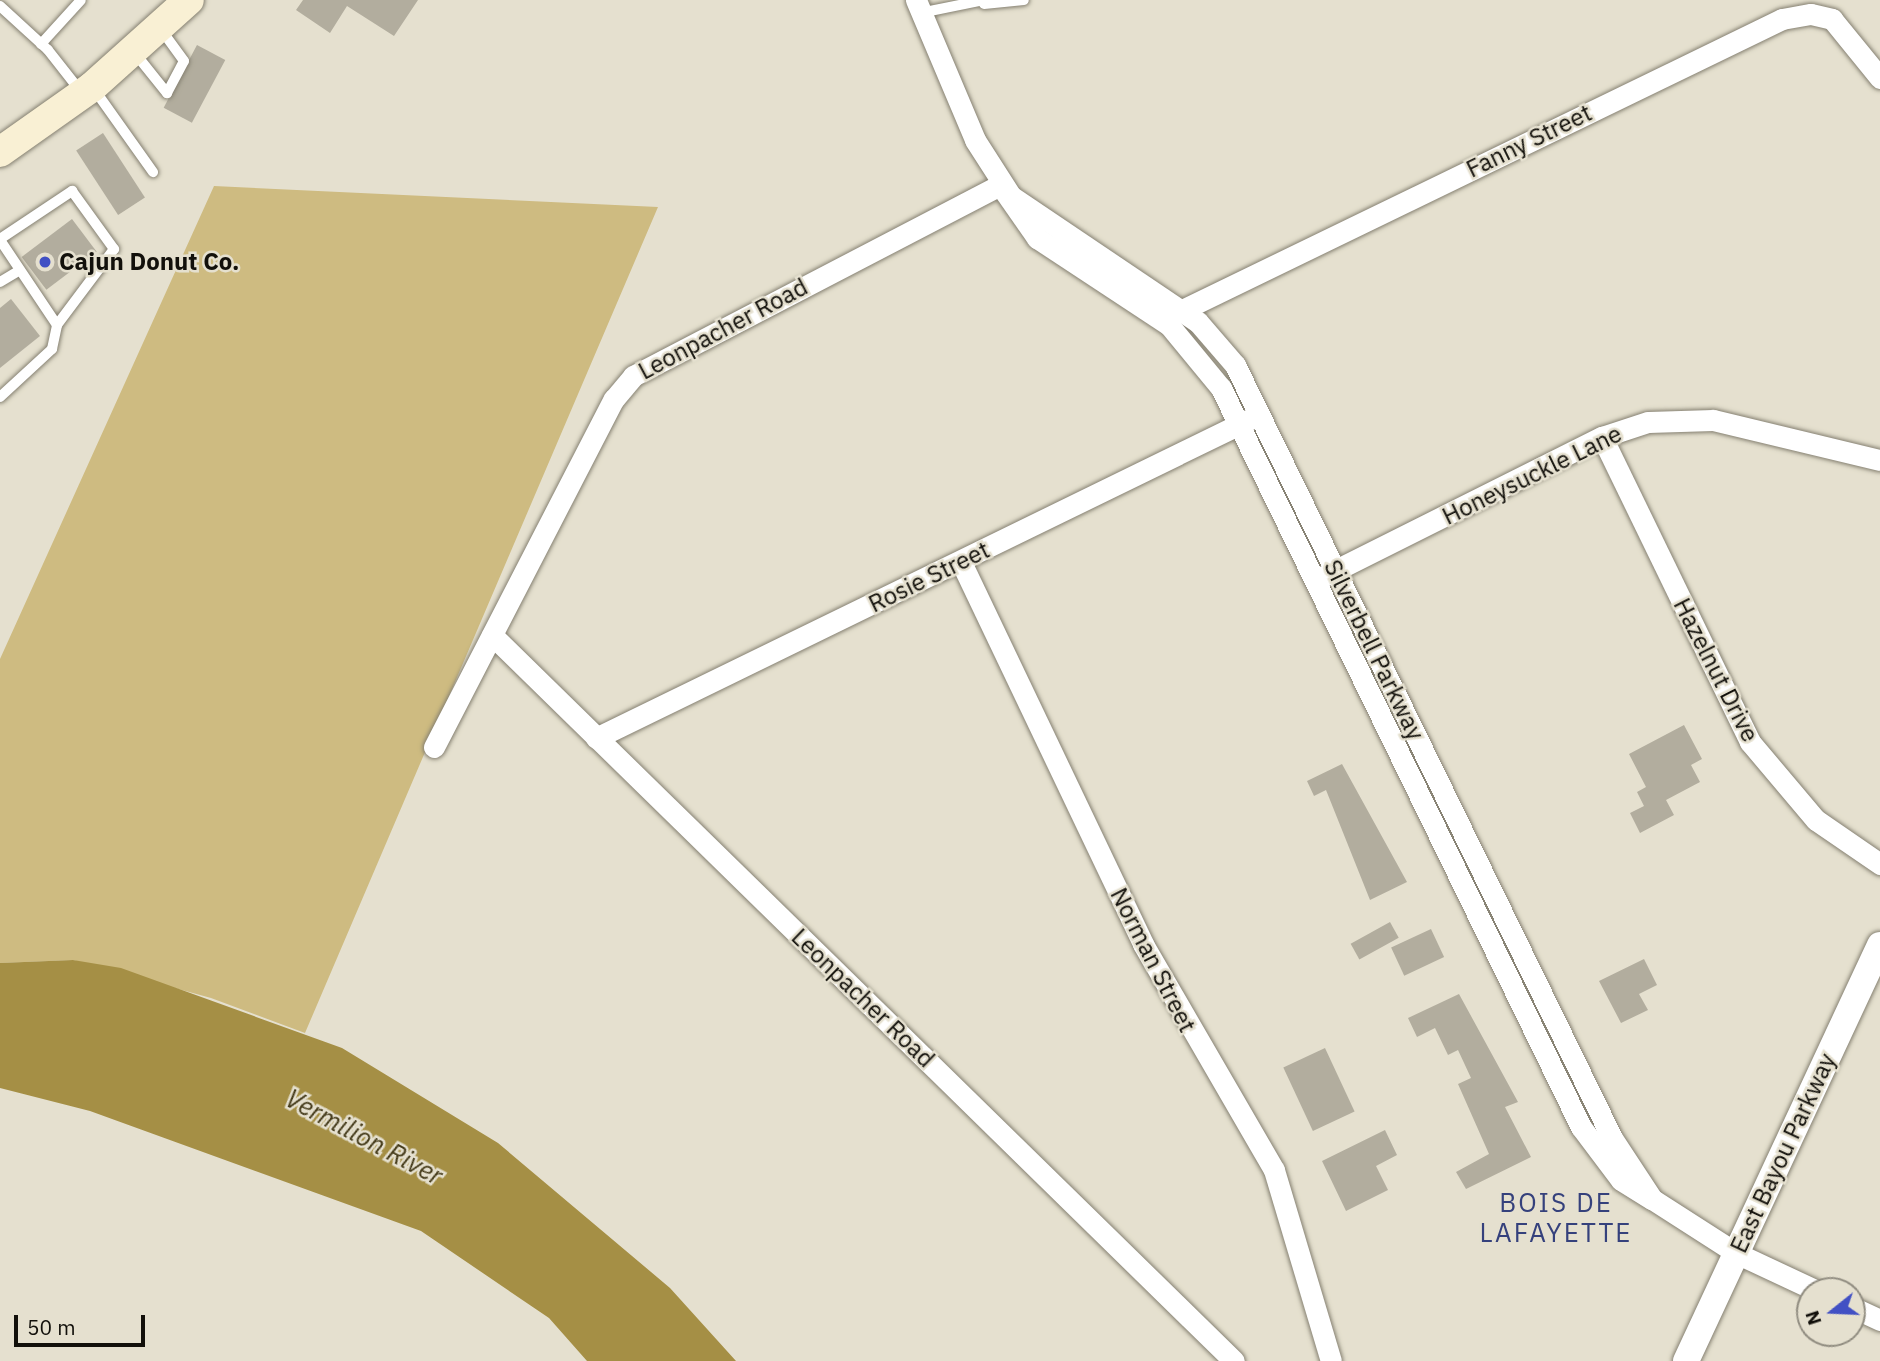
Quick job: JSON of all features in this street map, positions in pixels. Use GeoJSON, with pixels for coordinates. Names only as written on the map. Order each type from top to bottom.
{"type":"FeatureCollection","features":[{"type":"Feature","properties":{"kind":"main road"},"geometry":{"type":"LineString","coordinates":[[0,152],[87,91],[189,0]]}},
{"type":"Feature","properties":{"kind":"street","name":"Silverbell Parkway"},"geometry":{"type":"LineString","coordinates":[[918,6],[1000,185],[1045,246],[1161,321],[1206,365],[1326,575],[1612,1138],[1652,1199],[1736,1253],[1796,1281]]}},
{"type":"Feature","properties":{"kind":"street","name":"Fanny Street"},"geometry":{"type":"LineString","coordinates":[[1161,321],[1782,19],[1811,14],[1832,19],[1880,78]]}},
{"type":"Feature","properties":{"kind":"street","name":"Silverbell Parkway"},"geometry":{"type":"LineString","coordinates":[[1000,185],[1045,223],[1180,310],[1220,344],[1260,414],[1326,575]]}},
{"type":"Feature","properties":{"kind":"street","name":"Leonpacher Road"},"geometry":{"type":"LineString","coordinates":[[434,747],[614,400],[633,376],[1000,185]]}},
{"type":"Feature","properties":{"kind":"street","name":"Rosie Street"},"geometry":{"type":"LineString","coordinates":[[596,738],[1260,414]]}},
{"type":"Feature","properties":{"kind":"street","name":"Honeysuckle Lane"},"geometry":{"type":"LineString","coordinates":[[1326,575],[1602,437],[1648,422],[1696,418],[1880,460]]}},
{"type":"Feature","properties":{"kind":"street","name":"Hazelnut Drive"},"geometry":{"type":"LineString","coordinates":[[1602,437],[1750,742],[1816,820],[1880,864]]}},
{"type":"Feature","properties":{"kind":"street","name":"Norman Street"},"geometry":{"type":"LineString","coordinates":[[961,562],[1143,944],[1274,1170],[1332,1361]]}},
{"type":"Feature","properties":{"kind":"street","name":"Leonpacher Road"},"geometry":{"type":"LineString","coordinates":[[492,635],[1234,1361]]}},
{"type":"Feature","properties":{"kind":"street","name":"East Bayou Parkway"},"geometry":{"type":"LineString","coordinates":[[1686,1361],[1880,946]]}},
{"type":"Feature","properties":{"kind":"lane"},"geometry":{"type":"LineString","coordinates":[[41,44],[81,0]]}},
{"type":"Feature","properties":{"kind":"lane"},"geometry":{"type":"LineString","coordinates":[[918,6],[1024,0]]}},
{"type":"Feature","properties":{"kind":"lane"},"geometry":{"type":"LineString","coordinates":[[5,5],[87,91],[153,172]]}},
{"type":"Feature","properties":{"kind":"lane"},"geometry":{"type":"LineString","coordinates":[[134,51],[167,93],[184,61],[160,28]]}},
{"type":"Feature","properties":{"kind":"lane"},"geometry":{"type":"LineString","coordinates":[[0,397],[52,349],[57,325],[114,249],[72,191],[0,240],[18,271],[57,325]]}},
{"type":"Feature","properties":{"kind":"lane"},"geometry":{"type":"LineString","coordinates":[[0,282],[18,271]]}},
{"type":"Feature","properties":{"kind":"shaded area"},"geometry":{"type":"Polygon","coordinates":[[[214,186],[658,207],[305,1033],[211,998],[73,960],[0,963],[0,659],[214,186]]]}},
{"type":"Feature","properties":{"kind":"water","name":"Vermilion River"},"geometry":{"type":"Polygon","coordinates":[[[73,960],[121,968],[342,1048],[498,1143],[670,1288],[736,1361],[587,1361],[549,1318],[421,1231],[90,1111],[0,1088],[0,963],[73,960]]]}},
{"type":"Feature","properties":{"kind":"building"},"geometry":{"type":"Polygon","coordinates":[[[303,0],[418,0],[394,36],[347,6],[330,33],[296,10],[303,0]]]}},
{"type":"Feature","properties":{"kind":"building"},"geometry":{"type":"Polygon","coordinates":[[[197,45],[225,60],[192,123],[164,108],[197,45]]]}},
{"type":"Feature","properties":{"kind":"building"},"geometry":{"type":"Polygon","coordinates":[[[103,133],[145,198],[118,215],[76,150],[103,133]]]}},
{"type":"Feature","properties":{"kind":"building"},"geometry":{"type":"Polygon","coordinates":[[[72,219],[97,252],[46,290],[22,257],[72,219]]]}},
{"type":"Feature","properties":{"kind":"building"},"geometry":{"type":"Polygon","coordinates":[[[11,299],[40,336],[0,368],[0,308],[11,299]]]}},
{"type":"Feature","properties":{"kind":"building"},"geometry":{"type":"Polygon","coordinates":[[[1684,725],[1702,759],[1691,765],[1700,782],[1666,800],[1674,815],[1640,833],[1630,813],[1644,806],[1637,792],[1646,787],[1629,754],[1684,725]]]}},
{"type":"Feature","properties":{"kind":"building"},"geometry":{"type":"Polygon","coordinates":[[[1342,764],[1407,882],[1370,900],[1326,790],[1314,796],[1307,781],[1342,764]]]}},
{"type":"Feature","properties":{"kind":"building"},"geometry":{"type":"Polygon","coordinates":[[[1390,922],[1399,938],[1359,960],[1351,944],[1390,922]]]}},
{"type":"Feature","properties":{"kind":"building"},"geometry":{"type":"Polygon","coordinates":[[[1431,929],[1444,957],[1404,976],[1391,948],[1431,929]]]}},
{"type":"Feature","properties":{"kind":"building"},"geometry":{"type":"Polygon","coordinates":[[[1644,959],[1657,985],[1639,994],[1648,1010],[1621,1023],[1599,981],[1644,959]]]}},
{"type":"Feature","properties":{"kind":"building"},"geometry":{"type":"Polygon","coordinates":[[[1459,994],[1518,1102],[1505,1107],[1531,1157],[1466,1189],[1456,1172],[1489,1154],[1458,1084],[1471,1078],[1458,1050],[1448,1055],[1435,1028],[1417,1037],[1408,1018],[1459,994]]]}},
{"type":"Feature","properties":{"kind":"building"},"geometry":{"type":"Polygon","coordinates":[[[1325,1048],[1355,1111],[1313,1131],[1283,1067],[1325,1048]]]}},
{"type":"Feature","properties":{"kind":"building"},"geometry":{"type":"Polygon","coordinates":[[[1385,1130],[1397,1155],[1376,1166],[1388,1190],[1346,1211],[1322,1161],[1385,1130]]]}},
{"type":"Feature","properties":{"kind":"place","name":"Cajun Donut Co."},"geometry":{"type":"Point","coordinates":[45,262]}},
{"type":"Feature","properties":{"kind":"district","name":"BOIS DE LAFAYETTE"},"geometry":{"type":"Point","coordinates":[1556,1218]}}]}
